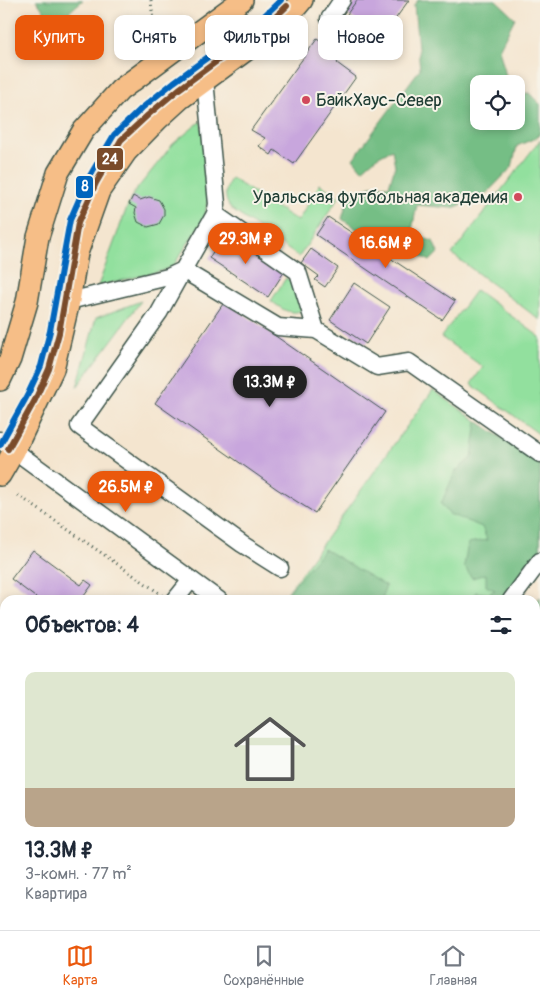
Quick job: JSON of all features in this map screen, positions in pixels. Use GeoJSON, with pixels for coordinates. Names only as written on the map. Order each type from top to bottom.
{"type":"FeatureCollection","features":[{"type":"Feature","properties":{"kind":"main road"},"geometry":{"type":"LineString","coordinates":[[0,380],[10,359],[27,302],[38,237],[58,173],[82,131],[120,90],[242,0]]}},
{"type":"Feature","properties":{"kind":"main road"},"geometry":{"type":"LineString","coordinates":[[0,475],[7,445],[53,369],[69,301],[77,253],[99,192],[126,152],[158,119],[205,80],[261,39],[299,3]]}},
{"type":"Feature","properties":{"kind":"street"},"geometry":{"type":"LineString","coordinates":[[332,15],[342,0]]}},
{"type":"Feature","properties":{"kind":"street"},"geometry":{"type":"LineString","coordinates":[[205,80],[217,204],[215,214],[159,313],[79,426],[242,544],[280,568]]}},
{"type":"Feature","properties":{"kind":"street"},"geometry":{"type":"LineString","coordinates":[[215,214],[298,272],[316,330]]}},
{"type":"Feature","properties":{"kind":"street"},"geometry":{"type":"LineString","coordinates":[[69,301],[168,277],[183,270]]}},
{"type":"Feature","properties":{"kind":"street"},"geometry":{"type":"LineString","coordinates":[[183,270],[278,327],[316,330],[377,367],[409,362],[540,454]]}},
{"type":"Feature","properties":{"kind":"street"},"geometry":{"type":"LineString","coordinates":[[7,445],[212,595]]}},
{"type":"Feature","properties":{"kind":"street"},"geometry":{"type":"LineString","coordinates":[[515,595],[540,561]]}},
{"type":"Feature","properties":{"kind":"street"},"geometry":{"type":"LineString","coordinates":[[179,595],[191,580]]}},
{"type":"Feature","properties":{"kind":"path"},"geometry":{"type":"LineString","coordinates":[[151,0],[152,15]]}},
{"type":"Feature","properties":{"kind":"path"},"geometry":{"type":"LineString","coordinates":[[18,495],[162,595]]}},
{"type":"Feature","properties":{"kind":"green space"},"geometry":{"type":"Polygon","coordinates":[[[36,0],[83,0],[66,15],[47,15],[36,0]]]}},
{"type":"Feature","properties":{"kind":"green space"},"geometry":{"type":"Polygon","coordinates":[[[418,0],[496,0],[515,18],[499,49],[506,75],[470,75],[470,130],[525,130],[525,93],[529,93],[540,104],[540,131],[538,137],[517,146],[512,167],[485,195],[453,208],[417,205],[411,235],[433,241],[438,253],[430,261],[414,252],[393,254],[342,219],[348,198],[371,186],[389,186],[395,166],[392,149],[377,157],[362,170],[353,159],[420,69],[414,5],[418,0]]]}},
{"type":"Feature","properties":{"kind":"green space"},"geometry":{"type":"Polygon","coordinates":[[[201,121],[204,165],[209,193],[204,219],[173,266],[162,271],[98,286],[133,194],[173,144],[201,121]]]}},
{"type":"Feature","properties":{"kind":"green space","name":"Уральская футбольная академия"},"geometry":{"type":"Polygon","coordinates":[[[540,140],[540,320],[452,254],[540,140]]]}},
{"type":"Feature","properties":{"kind":"green space"},"geometry":{"type":"Polygon","coordinates":[[[231,178],[298,221],[320,184],[339,197],[299,257],[231,209],[226,194],[231,178]]]}},
{"type":"Feature","properties":{"kind":"green space"},"geometry":{"type":"Polygon","coordinates":[[[286,278],[298,285],[302,301],[301,311],[288,311],[271,301],[286,278]]]}},
{"type":"Feature","properties":{"kind":"green space"},"geometry":{"type":"Polygon","coordinates":[[[476,290],[540,337],[540,435],[471,384],[483,367],[441,337],[476,290]]]}},
{"type":"Feature","properties":{"kind":"green space"},"geometry":{"type":"Polygon","coordinates":[[[141,301],[77,387],[96,318],[141,301]]]}},
{"type":"Feature","properties":{"kind":"green space"},"geometry":{"type":"Polygon","coordinates":[[[433,390],[540,465],[540,551],[508,595],[286,595],[433,390]]]}},
{"type":"Feature","properties":{"kind":"green space"},"geometry":{"type":"Polygon","coordinates":[[[477,421],[540,465],[540,551],[508,595],[474,595],[476,592],[488,594],[495,590],[486,586],[486,574],[472,578],[464,566],[468,543],[487,540],[482,527],[449,514],[441,504],[455,472],[472,457],[477,421]]]}},
{"type":"Feature","properties":{"kind":"green space"},"geometry":{"type":"Polygon","coordinates":[[[324,549],[386,586],[383,595],[286,595],[324,549]]]}},
{"type":"Feature","properties":{"kind":"building"},"geometry":{"type":"Polygon","coordinates":[[[357,0],[409,0],[398,15],[347,14],[357,0]]]}},
{"type":"Feature","properties":{"kind":"building","name":"БайкХаус-Север"},"geometry":{"type":"Polygon","coordinates":[[[317,39],[318,60],[339,60],[337,63],[356,77],[294,164],[274,150],[271,155],[259,146],[265,138],[251,130],[302,60],[308,60],[308,51],[317,39]]]}},
{"type":"Feature","properties":{"kind":"building"},"geometry":{"type":"Polygon","coordinates":[[[133,196],[140,200],[149,197],[159,200],[164,209],[164,215],[159,224],[148,227],[138,222],[135,213],[136,208],[129,204],[133,196]]]}},
{"type":"Feature","properties":{"kind":"building"},"geometry":{"type":"Polygon","coordinates":[[[328,217],[455,301],[442,320],[316,235],[328,217]]]}},
{"type":"Feature","properties":{"kind":"building"},"geometry":{"type":"Polygon","coordinates":[[[225,233],[284,272],[268,297],[209,258],[225,233]]]}},
{"type":"Feature","properties":{"kind":"building"},"geometry":{"type":"Polygon","coordinates":[[[311,249],[338,268],[325,287],[315,280],[319,276],[301,263],[311,249]]]}},
{"type":"Feature","properties":{"kind":"building"},"geometry":{"type":"Polygon","coordinates":[[[354,283],[390,307],[366,344],[330,320],[354,283]]]}},
{"type":"Feature","properties":{"kind":"building"},"geometry":{"type":"Polygon","coordinates":[[[225,301],[385,412],[315,513],[277,489],[155,403],[225,301]]]}},
{"type":"Feature","properties":{"kind":"building"},"geometry":{"type":"Polygon","coordinates":[[[33,550],[81,585],[85,580],[92,585],[85,595],[32,595],[11,579],[33,550]]]}},
{"type":"Feature","properties":{"kind":"transit line","name":"8"},"geometry":{"type":"LineString","coordinates":[[0,445],[41,366],[50,331],[70,220],[88,179],[114,135],[142,108],[174,82],[264,16],[281,0]]}},
{"type":"Feature","properties":{"kind":"transit line","name":"24"},"geometry":{"type":"LineString","coordinates":[[8,449],[35,400],[49,369],[59,333],[78,223],[96,183],[121,140],[179,89],[269,23],[287,6]]}},
{"type":"Feature","properties":{"kind":"place","name":"БайкХаус-Север"},"geometry":{"type":"Point","coordinates":[306,100]}},
{"type":"Feature","properties":{"kind":"place","name":"Уральская футбольная академия"},"geometry":{"type":"Point","coordinates":[518,197]}}]}
